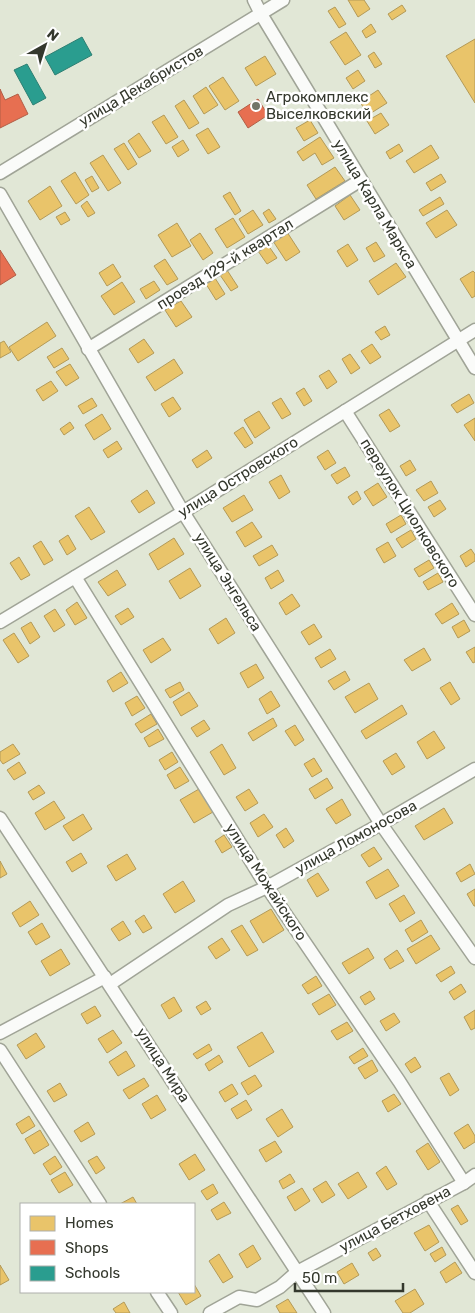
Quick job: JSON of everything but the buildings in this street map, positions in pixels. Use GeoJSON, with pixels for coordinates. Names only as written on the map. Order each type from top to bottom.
{"type":"FeatureCollection","features":[{"type":"Feature","properties":{"kind":"street","name":"улица Карла Маркса"},"geometry":{"type":"LineString","coordinates":[[254,0],[475,368]]}},
{"type":"Feature","properties":{"kind":"street","name":"улица Декабристов"},"geometry":{"type":"LineString","coordinates":[[0,172],[283,0]]}},
{"type":"Feature","properties":{"kind":"street","name":"проезд 129-й квартал"},"geometry":{"type":"LineString","coordinates":[[88,349],[361,180]]}},
{"type":"Feature","properties":{"kind":"street","name":"улица Энгельса"},"geometry":{"type":"LineString","coordinates":[[0,194],[183,512],[381,824],[475,958]]}},
{"type":"Feature","properties":{"kind":"street","name":"улица Островского"},"geometry":{"type":"LineString","coordinates":[[0,622],[183,512],[475,330]]}},
{"type":"Feature","properties":{"kind":"street","name":"переулок Циолковского"},"geometry":{"type":"LineString","coordinates":[[345,411],[475,615]]}},
{"type":"Feature","properties":{"kind":"street","name":"улица Можайского"},"geometry":{"type":"LineString","coordinates":[[75,577],[267,887],[399,1081],[464,1183]]}},
{"type":"Feature","properties":{"kind":"street","name":"улица Ломоносова"},"geometry":{"type":"LineString","coordinates":[[0,1033],[107,980],[228,905],[267,887],[475,770]]}},
{"type":"Feature","properties":{"kind":"street","name":"улица Мира"},"geometry":{"type":"LineString","coordinates":[[0,818],[324,1313]]}},
{"type":"Feature","properties":{"kind":"street"},"geometry":{"type":"LineString","coordinates":[[0,1050],[99,1203]]}},
{"type":"Feature","properties":{"kind":"street","name":"улица Бетховена"},"geometry":{"type":"LineString","coordinates":[[210,1313],[239,1297],[257,1300],[280,1287],[297,1272],[464,1183],[475,1175]]}},
{"type":"Feature","properties":{"kind":"street"},"geometry":{"type":"LineString","coordinates":[[428,1201],[475,1273]]}},
{"type":"Feature","properties":{"kind":"street"},"geometry":{"type":"LineString","coordinates":[[159,1293],[171,1313]]}},
{"type":"Feature","properties":{"kind":"place","name":"Агрокомплекс Выселковский"},"geometry":{"type":"Point","coordinates":[256,106]}}]}
